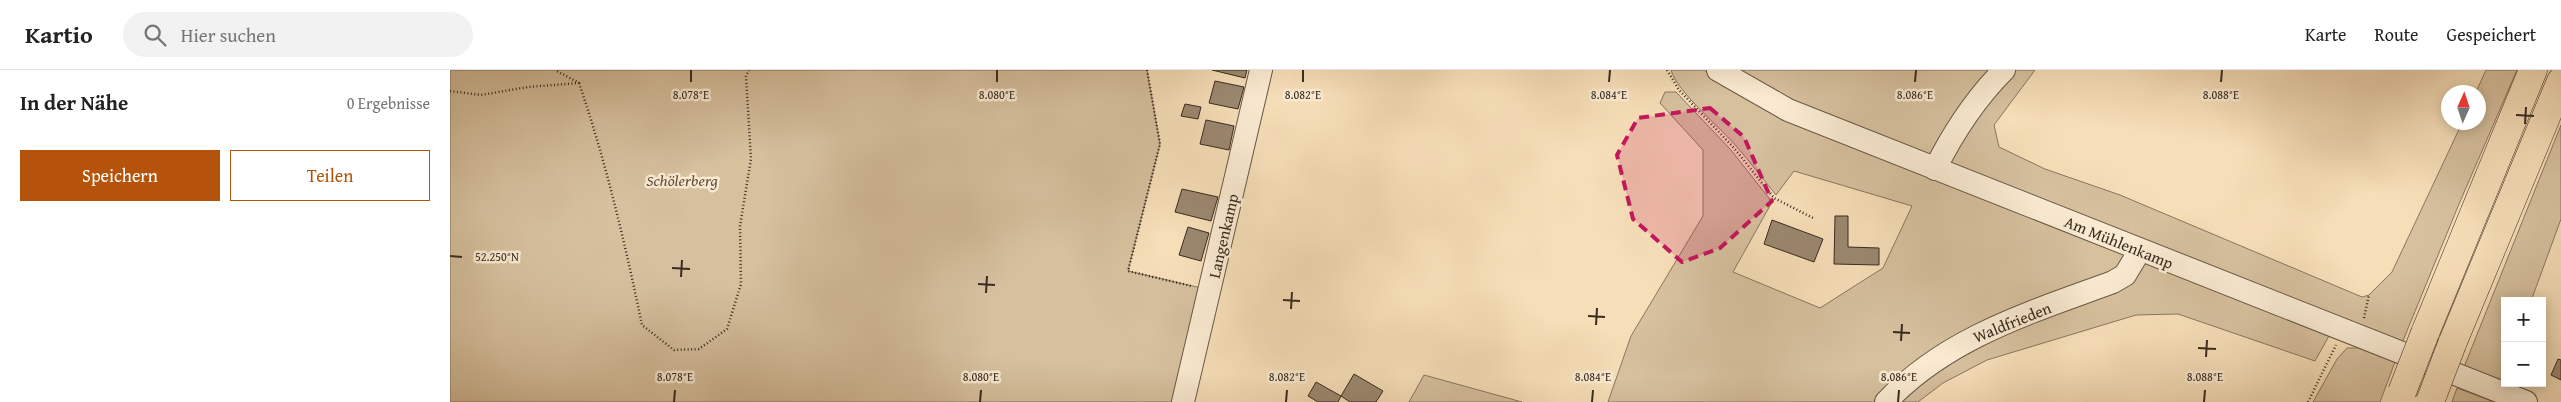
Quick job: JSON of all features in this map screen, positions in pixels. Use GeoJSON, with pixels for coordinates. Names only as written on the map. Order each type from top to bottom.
{"type":"FeatureCollection","features":[{"type":"Feature","properties":{"kind":"highway"},"geometry":{"type":"LineString","coordinates":[[2400,397],[2533,70]]}},
{"type":"Feature","properties":{"kind":"highway"},"geometry":{"type":"LineString","coordinates":[[2430,402],[2452,344],[2561,81]]}},
{"type":"Feature","properties":{"kind":"street","name":"Langenkamp"},"geometry":{"type":"LineString","coordinates":[[1183,402],[1261,70]]}},
{"type":"Feature","properties":{"kind":"street","name":"Am Mühlenkamp"},"geometry":{"type":"LineString","coordinates":[[1718,70],[1788,110],[2350,333],[2502,398],[2526,402]]}},
{"type":"Feature","properties":{"kind":"street"},"geometry":{"type":"LineString","coordinates":[[1934,168],[1951,137],[1988,86],[2004,70]]}},
{"type":"Feature","properties":{"kind":"street","name":"Waldfrieden"},"geometry":{"type":"LineString","coordinates":[[1886,402],[1905,381],[1962,342],[2011,320],[2113,282],[2125,275],[2140,250]]}},
{"type":"Feature","properties":{"kind":"path"},"geometry":{"type":"LineString","coordinates":[[554,70],[579,83],[596,133],[629,262],[642,325],[674,350],[699,349],[727,329],[741,284],[740,226],[751,159],[746,76],[749,70]]}},
{"type":"Feature","properties":{"kind":"path"},"geometry":{"type":"LineString","coordinates":[[1147,70],[1160,144],[1128,271],[1210,290]]}},
{"type":"Feature","properties":{"kind":"path"},"geometry":{"type":"LineString","coordinates":[[1667,70],[1679,90],[1734,148],[1774,198],[1813,218]]}},
{"type":"Feature","properties":{"kind":"path"},"geometry":{"type":"LineString","coordinates":[[450,91],[481,95],[528,87],[579,83]]}},
{"type":"Feature","properties":{"kind":"path"},"geometry":{"type":"LineString","coordinates":[[2308,402],[2368,305],[2369,295]]}},
{"type":"Feature","properties":{"kind":"highlighted area"},"geometry":{"type":"Polygon","coordinates":[[[1710,108],[1744,137],[1772,201],[1720,248],[1682,262],[1633,219],[1617,155],[1638,118],[1710,108]]]}},
{"type":"Feature","properties":{"kind":"green space","name":"Schölerberg"},"geometry":{"type":"Polygon","coordinates":[[[450,70],[1147,70],[1160,144],[1128,271],[1210,290],[1183,402],[450,402],[450,70]]]}},
{"type":"Feature","properties":{"kind":"green space"},"geometry":{"type":"Polygon","coordinates":[[[1671,70],[1704,70],[1716,80],[1784,118],[2010,210],[2028,195],[1793,100],[1739,70],[2035,70],[1994,125],[1999,147],[2045,169],[2120,195],[2362,297],[2369,295],[2392,272],[2459,130],[2486,130],[2486,85],[2479,85],[2486,70],[2517,70],[2402,343],[2339,318],[2315,361],[2178,314],[2136,315],[1987,360],[1943,383],[1918,402],[1883,402],[1878,398],[1875,402],[1608,402],[1631,336],[1703,216],[1703,150],[1660,103],[1665,92],[1676,92],[1731,150],[1772,202],[1733,272],[1820,308],[1883,268],[1912,206],[1794,171],[1776,195],[1737,147],[1690,99],[1675,79],[1671,70]]]}},
{"type":"Feature","properties":{"kind":"green space"},"geometry":{"type":"Polygon","coordinates":[[[2561,125],[2561,219],[2532,297],[2501,297],[2501,382],[2464,367],[2561,125]]]}},
{"type":"Feature","properties":{"kind":"green space"},"geometry":{"type":"Polygon","coordinates":[[[2347,348],[2359,348],[2395,362],[2380,402],[2313,402],[2337,359],[2347,348]]]}},
{"type":"Feature","properties":{"kind":"green space"},"geometry":{"type":"Polygon","coordinates":[[[1424,375],[1522,402],[1409,402],[1424,375]]]}},
{"type":"Feature","properties":{"kind":"green space"},"geometry":{"type":"Polygon","coordinates":[[[2457,388],[2494,402],[2452,402],[2457,388]]]}},
{"type":"Feature","properties":{"kind":"building"},"geometry":{"type":"Polygon","coordinates":[[[1212,70],[1247,70],[1245,78],[1212,70]]]}},
{"type":"Feature","properties":{"kind":"building"},"geometry":{"type":"Polygon","coordinates":[[[1215,81],[1244,87],[1238,109],[1209,103],[1215,81]]]}},
{"type":"Feature","properties":{"kind":"building"},"geometry":{"type":"Polygon","coordinates":[[[1185,104],[1201,107],[1198,119],[1181,116],[1185,104]]]}},
{"type":"Feature","properties":{"kind":"building"},"geometry":{"type":"Polygon","coordinates":[[[1206,120],[1234,126],[1229,150],[1200,144],[1206,120]]]}},
{"type":"Feature","properties":{"kind":"building"},"geometry":{"type":"Polygon","coordinates":[[[1182,189],[1218,197],[1211,221],[1175,212],[1182,189]]]}},
{"type":"Feature","properties":{"kind":"building"},"geometry":{"type":"Polygon","coordinates":[[[1835,216],[1848,216],[1848,247],[1879,248],[1879,265],[1834,264],[1835,216]]]}},
{"type":"Feature","properties":{"kind":"building"},"geometry":{"type":"Polygon","coordinates":[[[1772,220],[1823,239],[1814,262],[1764,244],[1772,220]]]}},
{"type":"Feature","properties":{"kind":"building"},"geometry":{"type":"Polygon","coordinates":[[[1188,227],[1209,233],[1201,261],[1179,255],[1188,227]]]}},
{"type":"Feature","properties":{"kind":"building"},"geometry":{"type":"Polygon","coordinates":[[[2558,359],[2561,360],[2561,380],[2551,375],[2558,359]]]}},
{"type":"Feature","properties":{"kind":"building"},"geometry":{"type":"Polygon","coordinates":[[[1354,374],[1383,391],[1376,402],[1350,402],[1341,396],[1354,374]]]}},
{"type":"Feature","properties":{"kind":"building"},"geometry":{"type":"Polygon","coordinates":[[[1316,382],[1341,396],[1338,402],[1318,402],[1308,396],[1316,382]]]}}]}
